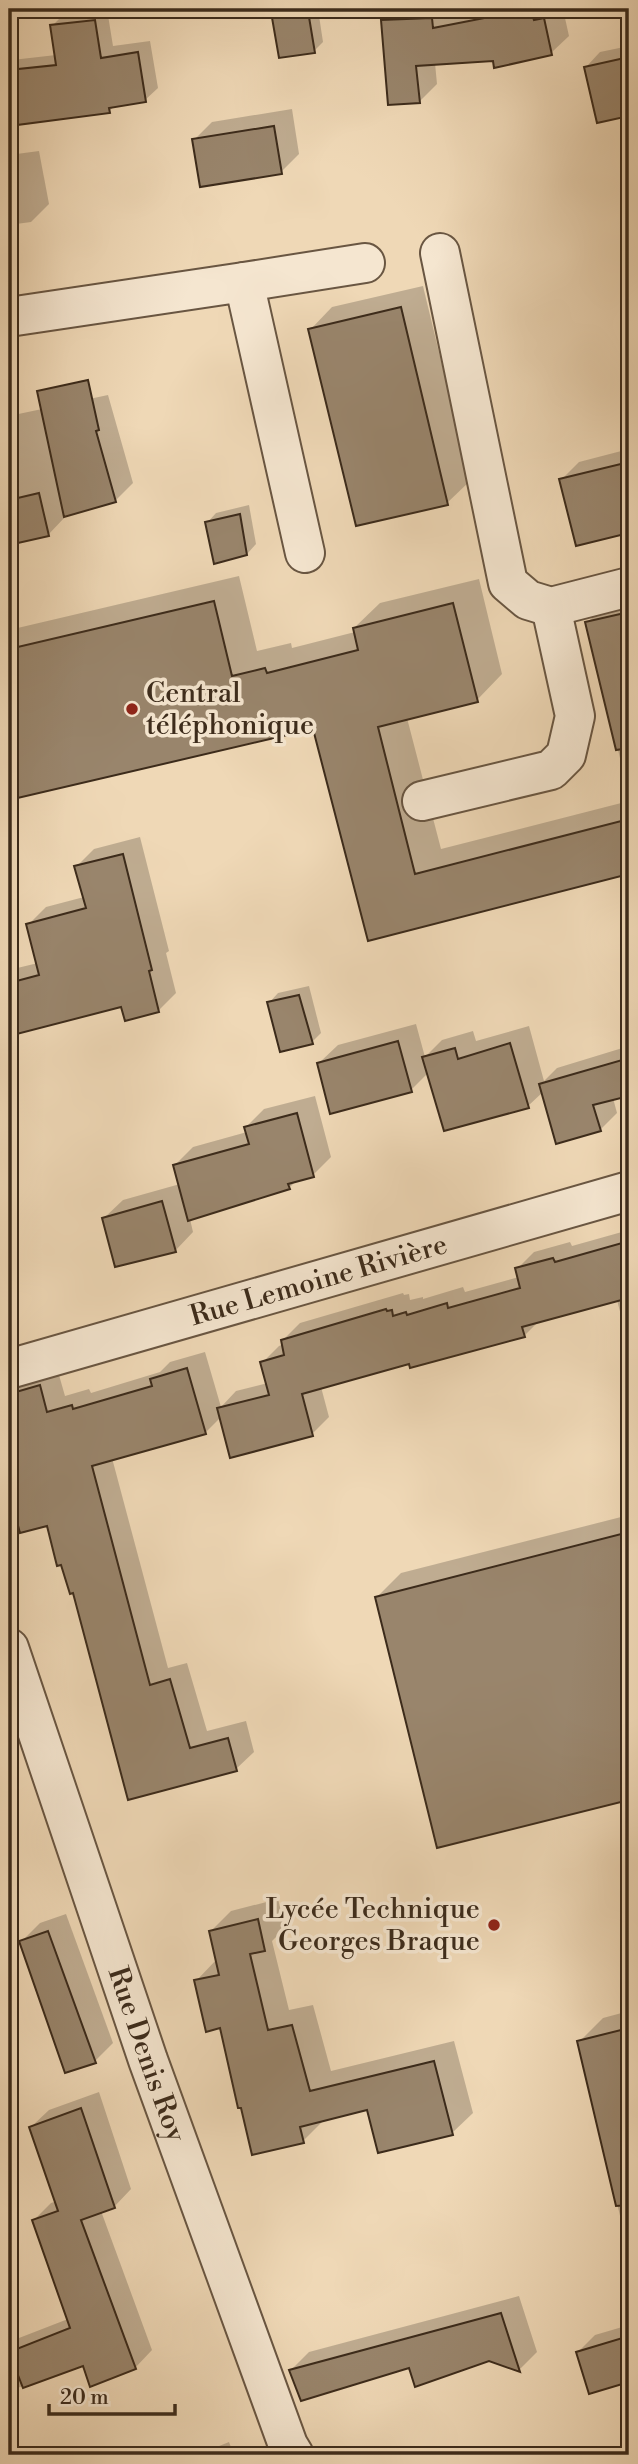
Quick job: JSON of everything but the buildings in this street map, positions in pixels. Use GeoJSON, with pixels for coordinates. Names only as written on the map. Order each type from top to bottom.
{"type":"FeatureCollection","features":[{"type":"Feature","properties":{"kind":"street"},"geometry":{"type":"LineString","coordinates":[[440,253],[508,583],[528,600],[551,607],[629,587]]}},
{"type":"Feature","properties":{"kind":"street"},"geometry":{"type":"LineString","coordinates":[[9,317],[365,263]]}},
{"type":"Feature","properties":{"kind":"street"},"geometry":{"type":"LineString","coordinates":[[244,282],[305,552]]}},
{"type":"Feature","properties":{"kind":"street"},"geometry":{"type":"LineString","coordinates":[[422,801],[551,771],[566,755],[575,716],[551,607]]}},
{"type":"Feature","properties":{"kind":"street","name":"Rue Lemoine Rivière"},"geometry":{"type":"LineString","coordinates":[[9,1369],[629,1191]]}},
{"type":"Feature","properties":{"kind":"street","name":"Rue Denis Roy"},"geometry":{"type":"LineString","coordinates":[[9,1648],[148,2060],[288,2445],[294,2455]]}},
{"type":"Feature","properties":{"kind":"place","name":"Central téléphonique"},"geometry":{"type":"Point","coordinates":[132,709]}},
{"type":"Feature","properties":{"kind":"place","name":"Lycée Technique Georges Braque"},"geometry":{"type":"Point","coordinates":[494,1925]}}]}
